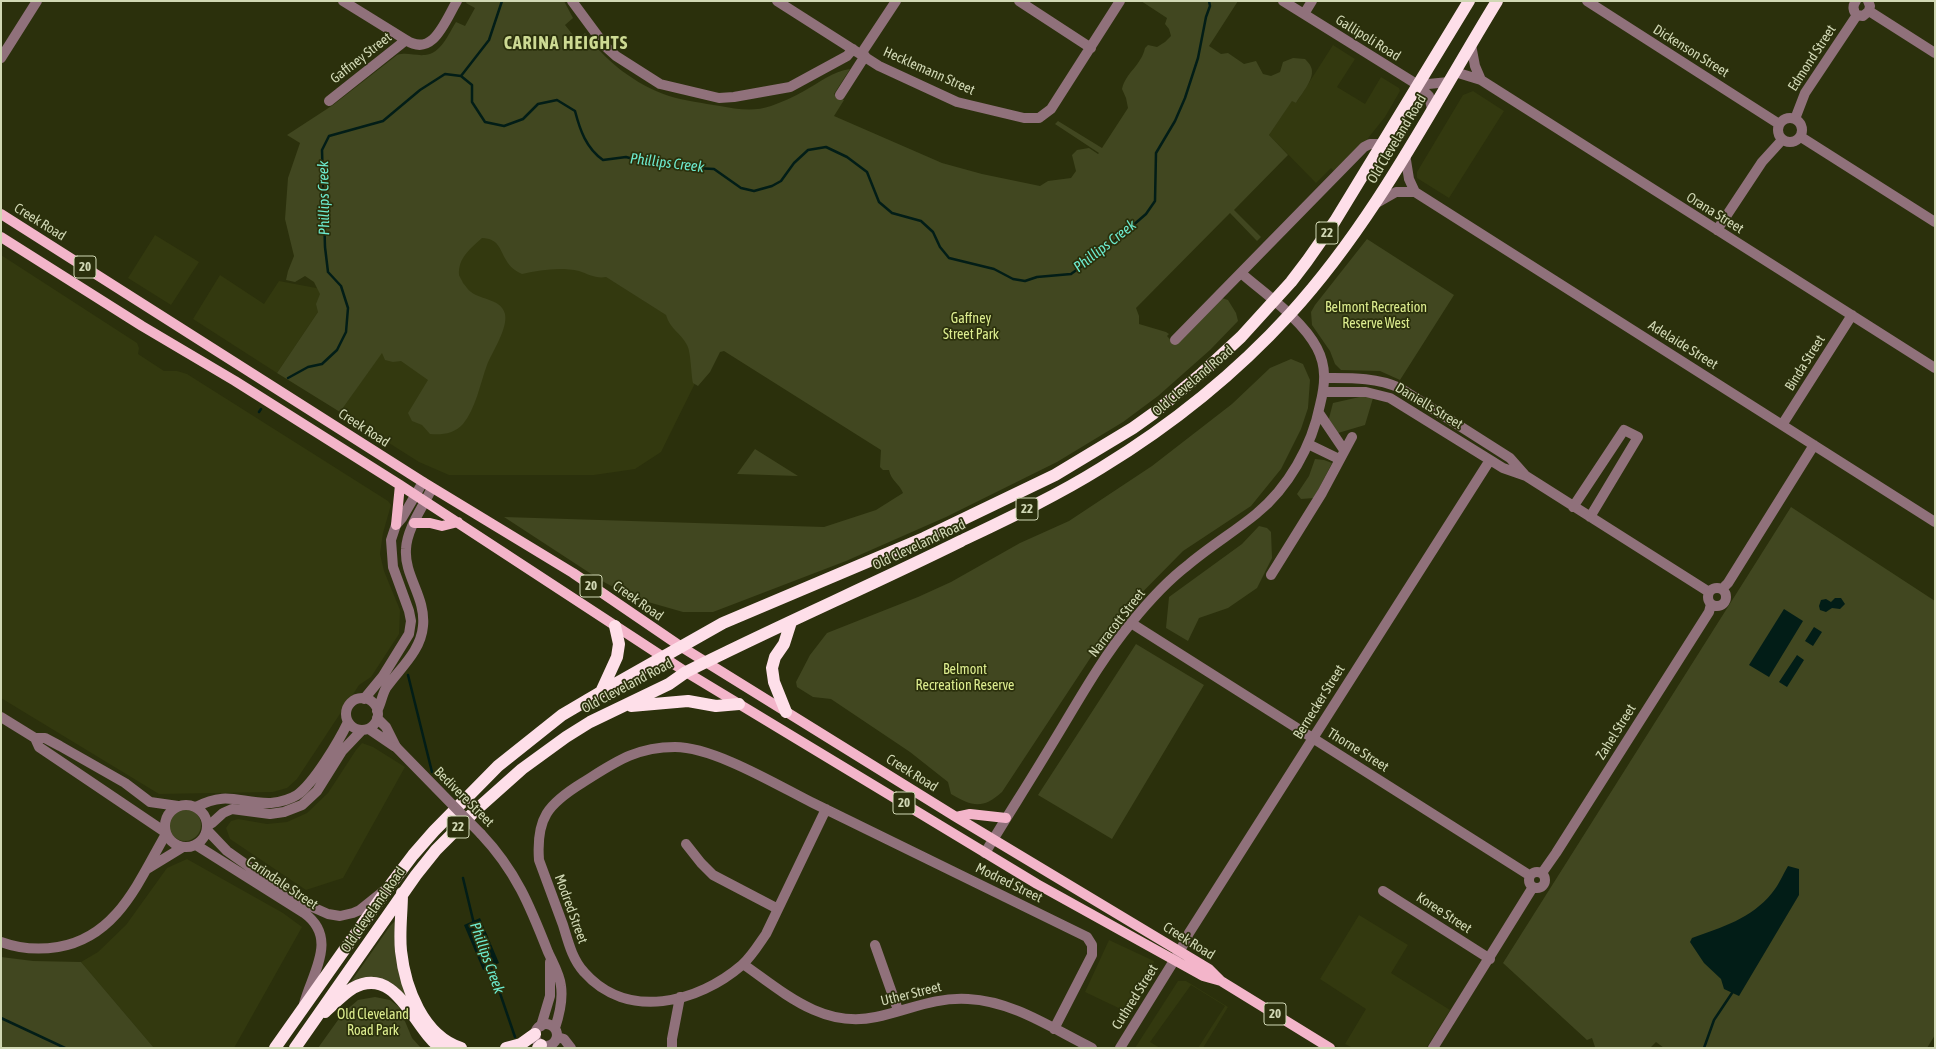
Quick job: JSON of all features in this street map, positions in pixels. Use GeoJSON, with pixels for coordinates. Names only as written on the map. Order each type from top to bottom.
{"type":"FeatureCollection","features":[{"type":"Feature","properties":{"kind":"highway","name":"Old Cleveland Road"},"geometry":{"type":"LineString","coordinates":[[275,1048],[388,888],[434,831],[498,766],[562,715],[680,646],[723,623],[924,538],[1082,460],[1154,413],[1192,382],[1241,337],[1291,282],[1321,242],[1469,1]]}},
{"type":"Feature","properties":{"kind":"highway","name":"Old Cleveland Road"},"geometry":{"type":"LineString","coordinates":[[294,1048],[402,893],[436,850],[517,774],[590,722],[669,684],[686,672],[705,662],[1046,500],[1103,467],[1191,405],[1244,359],[1289,315],[1345,247],[1375,204],[1497,1]]}},
{"type":"Feature","properties":{"kind":"highway"},"geometry":{"type":"LineString","coordinates":[[786,712],[774,682],[772,668],[775,657],[784,644],[791,622]]}},
{"type":"Feature","properties":{"kind":"highway"},"geometry":{"type":"LineString","coordinates":[[600,692],[618,657],[619,644],[615,626]]}},
{"type":"Feature","properties":{"kind":"highway"},"geometry":{"type":"LineString","coordinates":[[626,706],[688,701],[716,706],[739,704]]}},
{"type":"Feature","properties":{"kind":"highway"},"geometry":{"type":"LineString","coordinates":[[402,893],[402,952],[414,998],[421,1015],[433,1030],[443,1039],[461,1048]]}},
{"type":"Feature","properties":{"kind":"highway"},"geometry":{"type":"LineString","coordinates":[[309,1026],[349,991],[360,985],[374,984],[387,987],[398,994],[426,1034],[441,1048]]}},
{"type":"Feature","properties":{"kind":"highway"},"geometry":{"type":"LineString","coordinates":[[506,1048],[522,1044],[538,1030]]}},
{"type":"Feature","properties":{"kind":"main road","name":"Creek Road"},"geometry":{"type":"LineString","coordinates":[[1,214],[432,488],[501,528],[573,573],[705,662],[993,839],[1180,951],[1209,969],[1221,981],[1330,1048]]}},
{"type":"Feature","properties":{"kind":"main road","name":"Creek Road"},"geometry":{"type":"LineString","coordinates":[[1,237],[142,326],[258,395],[426,501],[686,672],[1063,899],[1203,976],[1221,981]]}},
{"type":"Feature","properties":{"kind":"main road"},"geometry":{"type":"LineString","coordinates":[[396,526],[400,485]]}},
{"type":"Feature","properties":{"kind":"main road"},"geometry":{"type":"LineString","coordinates":[[414,523],[430,523],[442,526],[458,522]]}},
{"type":"Feature","properties":{"kind":"main road"},"geometry":{"type":"LineString","coordinates":[[956,816],[970,814],[1006,818]]}},
{"type":"Feature","properties":{"kind":"street"},"geometry":{"type":"LineString","coordinates":[[1,58],[38,1]]}},
{"type":"Feature","properties":{"kind":"street"},"geometry":{"type":"LineString","coordinates":[[343,1],[406,40]]}},
{"type":"Feature","properties":{"kind":"street","name":"Gaffney Street"},"geometry":{"type":"LineString","coordinates":[[329,101],[406,40],[415,46],[426,45],[434,39],[457,1]]}},
{"type":"Feature","properties":{"kind":"street"},"geometry":{"type":"LineString","coordinates":[[572,1],[606,47],[623,60],[660,84],[719,98],[734,97],[790,87],[847,56],[860,53]]}},
{"type":"Feature","properties":{"kind":"street","name":"Hecklemann Street"},"geometry":{"type":"LineString","coordinates":[[777,1],[895,74],[957,102],[1024,118],[1039,118],[1051,109],[1120,1]]}},
{"type":"Feature","properties":{"kind":"street"},"geometry":{"type":"LineString","coordinates":[[840,95],[860,53],[896,1]]}},
{"type":"Feature","properties":{"kind":"street"},"geometry":{"type":"LineString","coordinates":[[1018,1],[1091,48]]}},
{"type":"Feature","properties":{"kind":"street","name":"Gallipoli Road"},"geometry":{"type":"LineString","coordinates":[[1283,1],[1418,85]]}},
{"type":"Feature","properties":{"kind":"street"},"geometry":{"type":"LineString","coordinates":[[1304,14],[1312,1]]}},
{"type":"Feature","properties":{"kind":"street","name":"Dickenson Street"},"geometry":{"type":"LineString","coordinates":[[1587,1],[1780,124]]}},
{"type":"Feature","properties":{"kind":"street"},"geometry":{"type":"LineString","coordinates":[[1854,1],[1854,10],[1857,15],[1865,15],[1868,6],[1935,53]]}},
{"type":"Feature","properties":{"kind":"street","name":"Edmond Street"},"geometry":{"type":"LineString","coordinates":[[1795,119],[1805,92],[1857,15]]}},
{"type":"Feature","properties":{"kind":"street"},"geometry":{"type":"LineString","coordinates":[[1471,45],[1475,66],[1481,80]]}},
{"type":"Feature","properties":{"kind":"street"},"geometry":{"type":"LineString","coordinates":[[1418,85],[1452,77]]}},
{"type":"Feature","properties":{"kind":"street","name":"Orana Street"},"geometry":{"type":"LineString","coordinates":[[1452,77],[1481,80],[1935,368]]}},
{"type":"Feature","properties":{"kind":"street"},"geometry":{"type":"LineString","coordinates":[[1418,85],[1429,96],[1432,109]]}},
{"type":"Feature","properties":{"kind":"street"},"geometry":{"type":"LineString","coordinates":[[1785,119],[1795,119],[1802,125],[1800,137],[1791,143],[1782,140],[1778,134],[1780,124],[1785,119]]}},
{"type":"Feature","properties":{"kind":"street"},"geometry":{"type":"LineString","coordinates":[[1800,137],[1935,222]]}},
{"type":"Feature","properties":{"kind":"street"},"geometry":{"type":"LineString","coordinates":[[1717,230],[1762,162],[1782,140]]}},
{"type":"Feature","properties":{"kind":"street","name":"Old Cleveland Road"},"geometry":{"type":"LineString","coordinates":[[1175,340],[1334,180],[1365,146],[1370,144],[1382,144]]}},
{"type":"Feature","properties":{"kind":"street"},"geometry":{"type":"LineString","coordinates":[[1375,204],[1396,192],[1415,192],[1409,179],[1405,154]]}},
{"type":"Feature","properties":{"kind":"street","name":"Adelaide Street"},"geometry":{"type":"LineString","coordinates":[[1415,192],[1935,522]]}},
{"type":"Feature","properties":{"kind":"street"},"geometry":{"type":"LineString","coordinates":[[1241,273],[1289,315],[1309,336],[1317,348],[1323,364],[1325,378],[1323,392]]}},
{"type":"Feature","properties":{"kind":"street","name":"Binda Street"},"geometry":{"type":"LineString","coordinates":[[1782,425],[1852,316]]}},
{"type":"Feature","properties":{"kind":"street","name":"Daniells Street"},"geometry":{"type":"LineString","coordinates":[[1325,378],[1382,381],[1400,388],[1510,458],[1526,476]]}},
{"type":"Feature","properties":{"kind":"street","name":"Daniells Street"},"geometry":{"type":"LineString","coordinates":[[1323,392],[1366,392],[1390,398],[1503,468],[1526,476],[1709,592]]}},
{"type":"Feature","properties":{"kind":"street","name":"Narracott Street"},"geometry":{"type":"LineString","coordinates":[[985,853],[1109,653],[1131,623],[1187,565],[1266,505],[1296,467],[1308,444],[1319,413],[1323,392]]}},
{"type":"Feature","properties":{"kind":"street"},"geometry":{"type":"LineString","coordinates":[[1319,413],[1342,455]]}},
{"type":"Feature","properties":{"kind":"street"},"geometry":{"type":"LineString","coordinates":[[1574,506],[1624,430],[1638,437],[1590,517]]}},
{"type":"Feature","properties":{"kind":"street"},"geometry":{"type":"LineString","coordinates":[[1271,575],[1322,493],[1352,436]]}},
{"type":"Feature","properties":{"kind":"street"},"geometry":{"type":"LineString","coordinates":[[1308,444],[1342,455]]}},
{"type":"Feature","properties":{"kind":"street"},"geometry":{"type":"LineString","coordinates":[[1722,589],[1728,583],[1814,445]]}},
{"type":"Feature","properties":{"kind":"street","name":"Bernecker Street"},"geometry":{"type":"LineString","coordinates":[[1174,960],[1189,933],[1490,460]]}},
{"type":"Feature","properties":{"kind":"street"},"geometry":{"type":"LineString","coordinates":[[207,828],[223,813],[232,809],[270,814],[284,812],[302,804],[317,791],[342,751],[376,722],[382,686],[409,634],[411,621],[391,558],[391,540],[396,526],[423,482]]}},
{"type":"Feature","properties":{"kind":"street"},"geometry":{"type":"LineString","coordinates":[[366,729],[354,728],[348,722],[346,712],[348,707],[355,700],[364,699],[382,686],[416,648],[422,634],[424,616],[416,586],[410,573],[406,554],[407,542],[414,523],[432,488]]}},
{"type":"Feature","properties":{"kind":"street"},"geometry":{"type":"LineString","coordinates":[[1718,587],[1722,589],[1726,596],[1723,604],[1719,606],[1711,604],[1707,596],[1709,592],[1712,588],[1718,587]]}},
{"type":"Feature","properties":{"kind":"street","name":"Zahel Street"},"geometry":{"type":"LineString","coordinates":[[1542,873],[1700,626],[1711,604]]}},
{"type":"Feature","properties":{"kind":"street","name":"Thorne Street"},"geometry":{"type":"LineString","coordinates":[[1131,623],[1529,876]]}},
{"type":"Feature","properties":{"kind":"street"},"geometry":{"type":"LineString","coordinates":[[364,699],[373,703],[378,714]]}},
{"type":"Feature","properties":{"kind":"street","name":"Bedivere Street"},"geometry":{"type":"LineString","coordinates":[[378,714],[396,748]]}},
{"type":"Feature","properties":{"kind":"street"},"geometry":{"type":"LineString","coordinates":[[1,717],[35,738],[45,738],[125,783],[150,802],[178,806],[189,805],[196,807],[204,815],[207,828],[205,836],[196,845],[183,847],[147,869]]}},
{"type":"Feature","properties":{"kind":"street"},"geometry":{"type":"LineString","coordinates":[[196,807],[216,799],[234,798],[270,803],[289,799],[296,795],[310,782],[343,734],[348,722]]}},
{"type":"Feature","properties":{"kind":"street","name":"Bedivere Street"},"geometry":{"type":"LineString","coordinates":[[366,729],[396,748],[494,847],[517,880],[529,904],[560,980],[561,1004],[556,1033]]}},
{"type":"Feature","properties":{"kind":"street"},"geometry":{"type":"LineString","coordinates":[[35,738],[39,747],[101,787],[166,833],[173,843],[183,847]]}},
{"type":"Feature","properties":{"kind":"street","name":"Modred Street"},"geometry":{"type":"LineString","coordinates":[[826,809],[778,909],[759,944],[743,964],[712,985],[665,1001],[650,1003],[632,1000],[612,993],[596,984],[583,971],[573,956],[539,860],[538,843],[541,826],[554,803],[562,795],[624,757],[640,751],[676,747],[698,750],[722,758],[826,809],[1087,937],[1092,945],[1092,955],[1054,1029]]}},
{"type":"Feature","properties":{"kind":"street"},"geometry":{"type":"LineString","coordinates":[[1,942],[17,948],[46,949],[72,944],[95,934],[110,922],[122,908],[147,869],[166,833],[167,818],[173,809],[178,806]]}},
{"type":"Feature","properties":{"kind":"street","name":"Carindale Street"},"geometry":{"type":"LineString","coordinates":[[207,828],[227,851],[310,906],[328,914],[340,916],[354,913],[388,888]]}},
{"type":"Feature","properties":{"kind":"street"},"geometry":{"type":"LineString","coordinates":[[686,844],[713,875],[778,909]]}},
{"type":"Feature","properties":{"kind":"street","name":"Carindale Street"},"geometry":{"type":"LineString","coordinates":[[196,845],[304,913],[317,927],[322,940],[322,949],[303,1009]]}},
{"type":"Feature","properties":{"kind":"street"},"geometry":{"type":"LineString","coordinates":[[1536,871],[1542,873],[1545,878],[1544,884],[1538,888],[1533,887],[1528,881],[1529,876],[1536,871]]}},
{"type":"Feature","properties":{"kind":"street"},"geometry":{"type":"LineString","coordinates":[[1433,1048],[1490,959],[1533,887]]}},
{"type":"Feature","properties":{"kind":"street","name":"Koree Street"},"geometry":{"type":"LineString","coordinates":[[1383,891],[1490,959]]}},
{"type":"Feature","properties":{"kind":"street"},"geometry":{"type":"LineString","coordinates":[[875,945],[898,1010]]}},
{"type":"Feature","properties":{"kind":"street","name":"Bedivere Street"},"geometry":{"type":"LineString","coordinates":[[538,1030],[550,996],[550,956]]}},
{"type":"Feature","properties":{"kind":"street","name":"Cuthred Street"},"geometry":{"type":"LineString","coordinates":[[1120,1048],[1174,960]]}},
{"type":"Feature","properties":{"kind":"street","name":"Uther Street"},"geometry":{"type":"LineString","coordinates":[[743,964],[806,1007],[823,1015],[858,1020],[876,1017],[946,998],[970,999],[991,1002],[1018,1011],[1092,1048]]}},
{"type":"Feature","properties":{"kind":"street"},"geometry":{"type":"LineString","coordinates":[[672,1048],[672,1039],[680,997]]}},
{"type":"Feature","properties":{"kind":"street"},"geometry":{"type":"LineString","coordinates":[[556,1033],[552,1045],[543,1047],[537,1041],[538,1030],[548,1025],[564,1039],[571,1048]]}},
{"type":"Feature","properties":{"kind":"shaded area"},"geometry":{"type":"Polygon","coordinates":[[[1333,45],[1355,59],[1337,87],[1365,104],[1381,77],[1399,88],[1400,91],[1385,117],[1365,142],[1335,172],[1331,168],[1316,183],[1269,135],[1292,100],[1296,103],[1333,45]]]}},
{"type":"Feature","properties":{"kind":"shaded area"},"geometry":{"type":"Polygon","coordinates":[[[1473,91],[1504,111],[1449,198],[1417,178],[1417,172],[1463,95],[1473,91]]]}},
{"type":"Feature","properties":{"kind":"shaded area"},"geometry":{"type":"Polygon","coordinates":[[[486,201],[714,345],[661,452],[635,469],[594,475],[449,475],[419,462],[340,412],[486,201]]]}},
{"type":"Feature","properties":{"kind":"shaded area"},"geometry":{"type":"Polygon","coordinates":[[[155,235],[199,262],[171,305],[128,278],[155,235]]]}},
{"type":"Feature","properties":{"kind":"shaded area"},"geometry":{"type":"Polygon","coordinates":[[[1,255],[137,343],[139,348],[138,354],[164,371],[177,371],[187,374],[388,501],[391,505],[383,533],[380,554],[384,571],[400,610],[399,634],[371,677],[359,685],[297,779],[287,788],[273,792],[159,794],[1,698],[1,255]]]}},
{"type":"Feature","properties":{"kind":"shaded area"},"geometry":{"type":"Polygon","coordinates":[[[220,275],[264,304],[279,281],[332,291],[277,373],[193,319],[220,275]]]}},
{"type":"Feature","properties":{"kind":"shaded area"},"geometry":{"type":"Polygon","coordinates":[[[362,743],[373,747],[405,767],[343,878],[306,890],[230,839],[226,828],[231,821],[238,819],[267,824],[287,822],[307,813],[328,793],[362,743]]]}},
{"type":"Feature","properties":{"kind":"shaded area"},"geometry":{"type":"Polygon","coordinates":[[[187,859],[283,913],[302,927],[234,1048],[154,1048],[81,962],[98,952],[126,925],[167,868],[187,859]]]}},
{"type":"Feature","properties":{"kind":"shaded area"},"geometry":{"type":"Polygon","coordinates":[[[1359,915],[1408,945],[1391,973],[1450,1010],[1426,1048],[1353,1048],[1345,1044],[1366,1009],[1320,979],[1359,915]]]}},
{"type":"Feature","properties":{"kind":"shaded area"},"geometry":{"type":"Polygon","coordinates":[[[1109,940],[1154,961],[1153,970],[1127,1012],[1085,992],[1109,940]]]}},
{"type":"Feature","properties":{"kind":"shaded area"},"geometry":{"type":"Polygon","coordinates":[[[1178,981],[1186,981],[1228,1007],[1203,1048],[1198,1048],[1225,1006],[1191,985],[1150,1042],[1160,1048],[1135,1048],[1178,981]]]}},
{"type":"Feature","properties":{"kind":"green space","name":"Gaffney Street Park"},"geometry":{"type":"Polygon","coordinates":[[[467,1],[564,1],[573,18],[565,25],[577,40],[585,33],[602,53],[633,79],[669,96],[694,102],[739,109],[765,108],[796,95],[838,72],[850,69],[834,94],[844,100],[834,116],[942,163],[982,174],[1040,186],[1048,181],[1071,178],[1076,171],[1072,155],[1077,150],[1089,148],[1098,154],[1099,153],[1055,124],[1058,121],[1102,148],[1128,108],[1122,89],[1127,78],[1140,60],[1145,48],[1148,45],[1157,47],[1171,36],[1169,29],[1165,24],[1167,18],[1141,1],[1238,1],[1209,46],[1221,54],[1228,53],[1244,64],[1256,61],[1263,74],[1271,76],[1280,72],[1283,62],[1293,58],[1305,59],[1310,65],[1312,71],[1310,81],[1296,103],[1292,101],[1269,135],[1288,155],[1234,210],[1261,237],[1257,241],[1230,213],[1136,308],[1139,316],[1139,324],[1166,332],[1169,334],[1167,336],[1174,344],[1222,298],[1228,300],[1236,313],[1238,321],[1210,350],[1158,396],[1123,422],[1057,462],[946,517],[846,561],[713,612],[683,612],[634,598],[602,581],[504,517],[824,527],[876,510],[903,493],[890,474],[889,470],[883,470],[880,467],[881,450],[724,351],[720,352],[710,372],[698,386],[693,383],[687,345],[670,324],[666,315],[606,277],[595,277],[579,271],[564,269],[543,270],[522,274],[509,265],[495,242],[482,238],[466,254],[460,264],[459,275],[463,283],[475,295],[500,305],[505,314],[505,320],[502,333],[487,365],[471,411],[463,424],[456,430],[443,434],[430,434],[422,425],[412,421],[408,413],[428,380],[401,361],[393,362],[385,360],[382,353],[340,412],[277,373],[318,312],[316,304],[320,294],[314,282],[305,276],[295,282],[286,280],[294,256],[285,219],[288,178],[300,143],[287,135],[333,105],[397,55],[425,55],[436,51],[444,42],[456,22],[465,26],[475,8],[466,3],[467,1]]]}},
{"type":"Feature","properties":{"kind":"green space","name":"Belmont Recreation Reserve West"},"geometry":{"type":"Polygon","coordinates":[[[1367,239],[1454,295],[1400,380],[1380,371],[1341,370],[1335,364],[1330,351],[1312,325],[1311,312],[1315,305],[1367,239]]]}},
{"type":"Feature","properties":{"kind":"green space","name":"Belmont Recreation Reserve"},"geometry":{"type":"Polygon","coordinates":[[[1291,359],[1303,364],[1310,380],[1308,408],[1301,429],[1281,469],[1251,506],[1183,551],[1116,619],[1002,792],[989,802],[983,804],[971,803],[951,794],[948,782],[910,752],[831,699],[813,697],[797,687],[796,682],[810,655],[827,633],[918,597],[951,582],[1020,543],[1069,521],[1152,466],[1232,404],[1270,368],[1291,359]]]}},
{"type":"Feature","properties":{"kind":"green space"},"geometry":{"type":"Polygon","coordinates":[[[1364,396],[1373,398],[1365,425],[1338,433],[1328,422],[1333,403],[1364,396]]]}},
{"type":"Feature","properties":{"kind":"green space"},"geometry":{"type":"Polygon","coordinates":[[[755,449],[798,476],[737,474],[755,449]]]}},
{"type":"Feature","properties":{"kind":"green space"},"geometry":{"type":"Polygon","coordinates":[[[1315,459],[1332,463],[1314,498],[1301,499],[1297,494],[1309,476],[1315,459]]]}},
{"type":"Feature","properties":{"kind":"green space"},"geometry":{"type":"Polygon","coordinates":[[[1791,507],[1935,601],[1935,1035],[1927,1048],[1664,1048],[1656,1042],[1650,1048],[1595,1047],[1592,1038],[1587,1040],[1503,963],[1791,507]]]}},
{"type":"Feature","properties":{"kind":"green space"},"geometry":{"type":"Polygon","coordinates":[[[1259,526],[1267,528],[1271,532],[1272,558],[1257,588],[1228,608],[1199,618],[1188,641],[1166,628],[1169,597],[1242,544],[1259,526]]]}},
{"type":"Feature","properties":{"kind":"green space"},"geometry":{"type":"Polygon","coordinates":[[[1136,644],[1204,685],[1112,839],[1038,795],[1136,644]]]}},
{"type":"Feature","properties":{"kind":"green space"},"geometry":{"type":"Polygon","coordinates":[[[185,809],[196,814],[201,825],[196,836],[185,841],[174,836],[169,825],[174,814],[185,809]]]}},
{"type":"Feature","properties":{"kind":"green space"},"geometry":{"type":"Polygon","coordinates":[[[396,920],[411,1000],[398,991],[348,986],[390,926],[396,920]]]}},
{"type":"Feature","properties":{"kind":"green space"},"geometry":{"type":"Polygon","coordinates":[[[1,957],[33,961],[81,962],[154,1048],[1,1048],[1,957]]]}},
{"type":"Feature","properties":{"kind":"green space","name":"Old Cleveland Road Park"},"geometry":{"type":"Polygon","coordinates":[[[375,997],[390,1000],[399,1007],[412,1038],[421,1048],[318,1048],[343,1013],[358,1000],[375,997]]]}},
{"type":"Feature","properties":{"kind":"water"},"geometry":{"type":"Polygon","coordinates":[[[1835,598],[1841,598],[1845,604],[1840,609],[1832,608],[1826,612],[1820,610],[1819,606],[1821,600],[1826,599],[1831,602],[1835,598]]]}},
{"type":"Feature","properties":{"kind":"water"},"geometry":{"type":"Polygon","coordinates":[[[1784,609],[1803,621],[1769,677],[1749,665],[1784,609]]]}},
{"type":"Feature","properties":{"kind":"water"},"geometry":{"type":"Polygon","coordinates":[[[1814,627],[1822,632],[1813,646],[1805,641],[1814,627]]]}},
{"type":"Feature","properties":{"kind":"water"},"geometry":{"type":"Polygon","coordinates":[[[1797,655],[1804,660],[1787,687],[1779,682],[1797,655]]]}},
{"type":"Feature","properties":{"kind":"water"},"geometry":{"type":"Polygon","coordinates":[[[1788,866],[1799,869],[1799,895],[1739,996],[1724,989],[1721,979],[1704,963],[1690,942],[1692,938],[1735,921],[1755,909],[1764,902],[1774,890],[1788,866]]]}},
{"type":"Feature","properties":{"kind":"water"},"geometry":{"type":"Polygon","coordinates":[[[480,918],[499,963],[483,970],[464,925],[480,918]]]}},
{"type":"Feature","properties":{"kind":"waterway"},"geometry":{"type":"LineString","coordinates":[[461,76],[489,40],[502,1]]}},
{"type":"Feature","properties":{"kind":"waterway","name":"Phillips Creek"},"geometry":{"type":"LineString","coordinates":[[288,378],[308,367],[322,364],[337,350],[346,332],[348,308],[341,286],[328,272],[325,247],[322,150],[329,136],[383,121],[420,90],[445,74],[461,76],[472,85],[472,102],[485,122],[504,126],[523,119],[538,104],[557,100],[575,111],[584,138],[592,150],[603,160],[626,157],[649,163],[677,167],[714,169],[741,188],[754,191],[772,186],[781,181],[794,163],[808,150],[826,147],[847,157],[867,172],[879,202],[892,213],[921,221],[933,232],[940,247],[949,258],[994,269],[1013,279],[1025,281],[1037,277],[1071,274],[1108,247],[1146,214],[1155,201],[1156,153],[1175,121],[1185,98],[1198,58],[1206,17],[1210,6],[1209,1]]}},
{"type":"Feature","properties":{"kind":"waterway","name":"Phillips Creek"},"geometry":{"type":"LineString","coordinates":[[408,675],[432,772]]}},
{"type":"Feature","properties":{"kind":"waterway","name":"Phillips Creek"},"geometry":{"type":"LineString","coordinates":[[463,878],[474,924]]}},
{"type":"Feature","properties":{"kind":"waterway","name":"Phillips Creek"},"geometry":{"type":"LineString","coordinates":[[490,964],[515,1037]]}},
{"type":"Feature","properties":{"kind":"waterway"},"geometry":{"type":"LineString","coordinates":[[1704,1048],[1714,1020],[1732,993]]}},
{"type":"Feature","properties":{"kind":"waterway"},"geometry":{"type":"LineString","coordinates":[[1,1018],[65,1048]]}},
{"type":"Feature","properties":{"kind":"district","name":"CARINA HEIGHTS"},"geometry":{"type":"Point","coordinates":[566,43]}}]}
